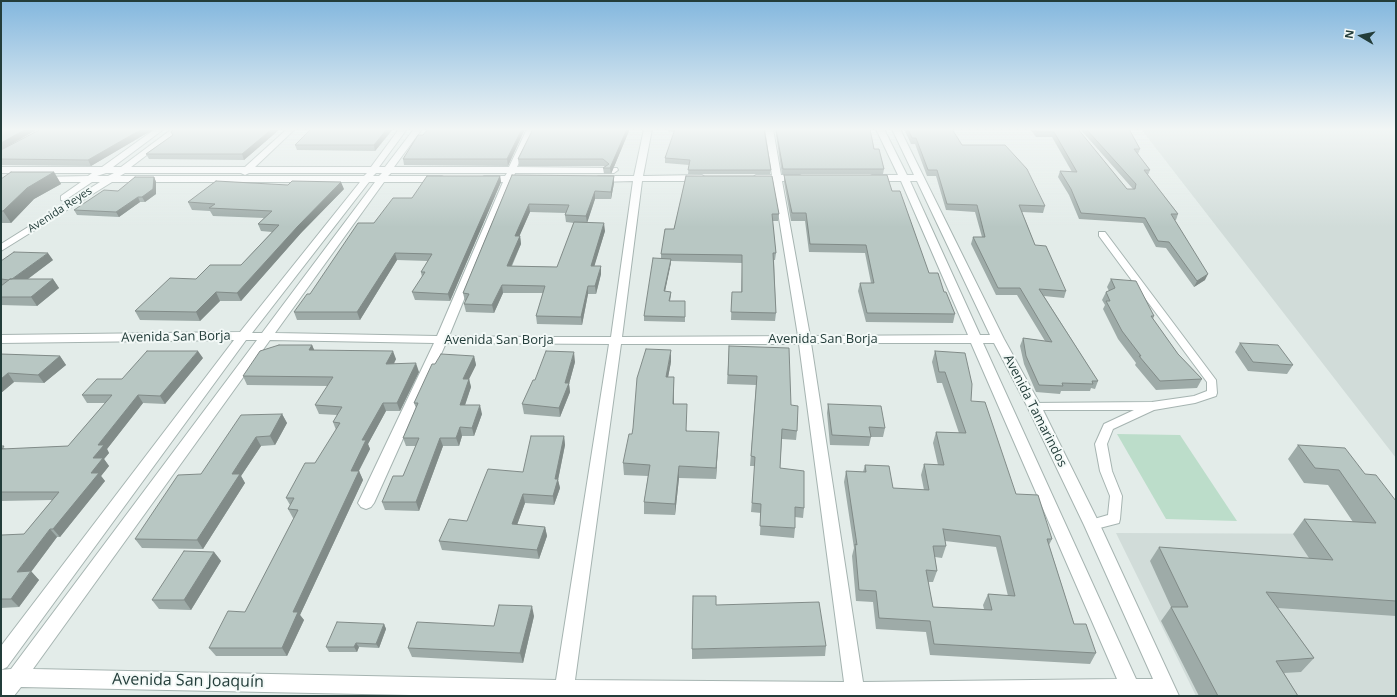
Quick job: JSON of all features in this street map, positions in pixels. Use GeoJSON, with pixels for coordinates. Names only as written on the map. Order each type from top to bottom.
{"type":"FeatureCollection","features":[{"type":"Feature","properties":{"kind":"street","name":"Avenida Reyes"},"geometry":{"type":"LineString","coordinates":[[1,248],[105,175],[121,162]]}},
{"type":"Feature","properties":{"kind":"street","name":"Avenida Reyes"},"geometry":{"type":"LineString","coordinates":[[1,242],[90,180],[93,175],[116,175],[132,162]]}},
{"type":"Feature","properties":{"kind":"street"},"geometry":{"type":"LineString","coordinates":[[237,180],[256,162]]}},
{"type":"Feature","properties":{"kind":"street"},"geometry":{"type":"LineString","coordinates":[[3,696],[9,678],[266,337],[384,162]]}},
{"type":"Feature","properties":{"kind":"street"},"geometry":{"type":"LineString","coordinates":[[1,661],[243,336],[388,162]]}},
{"type":"Feature","properties":{"kind":"street"},"geometry":{"type":"LineString","coordinates":[[366,502],[441,340],[516,162]]}},
{"type":"Feature","properties":{"kind":"street"},"geometry":{"type":"LineString","coordinates":[[564,692],[641,162]]}},
{"type":"Feature","properties":{"kind":"street"},"geometry":{"type":"LineString","coordinates":[[774,162],[804,338],[855,691]]}},
{"type":"Feature","properties":{"kind":"street","name":"Avenida Tamarindos"},"geometry":{"type":"LineString","coordinates":[[896,162],[1132,692]]}},
{"type":"Feature","properties":{"kind":"street","name":"Avenida Tamarindos"},"geometry":{"type":"LineString","coordinates":[[912,162],[998,339],[1034,406],[1092,525],[1169,692]]}},
{"type":"Feature","properties":{"kind":"street"},"geometry":{"type":"LineString","coordinates":[[119,171],[248,169],[377,174],[713,175]]}},
{"type":"Feature","properties":{"kind":"street"},"geometry":{"type":"LineString","coordinates":[[1,170],[237,180],[377,174]]}},
{"type":"Feature","properties":{"kind":"street"},"geometry":{"type":"LineString","coordinates":[[749,175],[808,175]]}},
{"type":"Feature","properties":{"kind":"street"},"geometry":{"type":"LineString","coordinates":[[867,175],[919,175]]}},
{"type":"Feature","properties":{"kind":"street"},"geometry":{"type":"LineString","coordinates":[[1,179],[90,180]]}},
{"type":"Feature","properties":{"kind":"street","name":"Avenida San Borja"},"geometry":{"type":"LineString","coordinates":[[1,339],[243,336],[441,340],[804,338],[998,339]]}},
{"type":"Feature","properties":{"kind":"street","name":"Avenida San Joaquín"},"geometry":{"type":"LineString","coordinates":[[9,678],[564,692],[1169,692]]}},
{"type":"Feature","properties":{"kind":"lane"},"geometry":{"type":"LineString","coordinates":[[1034,406],[1152,406],[1195,399],[1212,393],[1212,382],[1102,234]]}},
{"type":"Feature","properties":{"kind":"lane"},"geometry":{"type":"LineString","coordinates":[[1092,525],[1114,519],[1116,496],[1106,471],[1101,444],[1108,428],[1120,420],[1152,406]]}},
{"type":"Feature","properties":{"kind":"shaded area"},"geometry":{"type":"Polygon","coordinates":[[[1166,162],[1396,162],[1396,458],[1166,162]]]}},
{"type":"Feature","properties":{"kind":"shaded area"},"geometry":{"type":"Polygon","coordinates":[[[1116,533],[1396,534],[1396,696],[1196,696],[1116,533]]]}},
{"type":"Feature","properties":{"kind":"green space"},"geometry":{"type":"Polygon","coordinates":[[[1117,434],[1180,435],[1237,521],[1166,519],[1117,434]]]}},
{"type":"Feature","properties":{"kind":"building"},"geometry":{"type":"Polygon","coordinates":[[[606,162],[613,162],[610,168],[603,168],[609,164],[606,162]]]}},
{"type":"Feature","properties":{"kind":"building"},"geometry":{"type":"Polygon","coordinates":[[[690,162],[770,162],[771,170],[688,170],[690,162]]]}},
{"type":"Feature","properties":{"kind":"building"},"geometry":{"type":"Polygon","coordinates":[[[782,162],[882,162],[884,169],[783,169],[782,162]]]}},
{"type":"Feature","properties":{"kind":"building"},"geometry":{"type":"Polygon","coordinates":[[[925,162],[1020,162],[1027,169],[1045,206],[1019,205],[1035,245],[1046,246],[1066,291],[1039,289],[1098,381],[1092,381],[1093,384],[1062,383],[1063,386],[1039,385],[1026,356],[1023,338],[1052,342],[1020,288],[998,288],[973,237],[985,237],[977,205],[947,204],[937,170],[928,170],[925,162]]]}},
{"type":"Feature","properties":{"kind":"building"},"geometry":{"type":"Polygon","coordinates":[[[1071,162],[1105,162],[1127,189],[1135,189],[1136,184],[1116,162],[1144,162],[1150,170],[1144,170],[1178,214],[1171,214],[1208,274],[1197,281],[1169,242],[1158,241],[1145,218],[1081,213],[1071,189],[1060,171],[1077,172],[1071,162]]]}},
{"type":"Feature","properties":{"kind":"building"},"geometry":{"type":"Polygon","coordinates":[[[11,172],[54,172],[27,188],[3,211],[1,211],[1,179],[11,172]]]}},
{"type":"Feature","properties":{"kind":"building"},"geometry":{"type":"Polygon","coordinates":[[[512,175],[614,176],[611,192],[595,191],[586,216],[565,215],[569,205],[529,204],[515,236],[520,236],[507,266],[557,267],[574,222],[604,223],[591,266],[601,266],[595,286],[588,286],[581,317],[536,316],[545,286],[502,285],[492,305],[464,304],[469,294],[463,293],[512,175]]]}},
{"type":"Feature","properties":{"kind":"building"},"geometry":{"type":"Polygon","coordinates":[[[784,175],[887,175],[892,191],[900,191],[929,273],[938,273],[944,292],[946,292],[955,314],[867,313],[860,283],[874,283],[866,245],[810,244],[806,213],[792,213],[784,175]]]}},
{"type":"Feature","properties":{"kind":"building"},"geometry":{"type":"Polygon","coordinates":[[[427,176],[500,176],[448,294],[412,292],[425,272],[421,272],[432,254],[395,253],[357,312],[294,312],[307,294],[310,294],[358,223],[374,223],[393,198],[412,198],[427,176]]]}},
{"type":"Feature","properties":{"kind":"building"},"geometry":{"type":"Polygon","coordinates":[[[686,176],[772,176],[779,214],[772,214],[776,253],[773,253],[776,313],[731,312],[732,292],[742,292],[742,255],[661,254],[665,229],[674,229],[686,176]]]}},
{"type":"Feature","properties":{"kind":"building"},"geometry":{"type":"Polygon","coordinates":[[[135,177],[154,177],[153,189],[116,212],[74,210],[104,190],[118,191],[135,177]]]}},
{"type":"Feature","properties":{"kind":"building"},"geometry":{"type":"Polygon","coordinates":[[[216,181],[288,185],[292,181],[341,182],[298,226],[237,293],[216,292],[196,312],[135,311],[170,278],[196,279],[210,265],[241,265],[279,225],[258,224],[272,211],[209,208],[215,204],[188,202],[216,181]]]}},
{"type":"Feature","properties":{"kind":"building"},"geometry":{"type":"Polygon","coordinates":[[[14,252],[48,253],[12,279],[1,279],[1,261],[14,252]]]}},
{"type":"Feature","properties":{"kind":"building"},"geometry":{"type":"Polygon","coordinates":[[[653,258],[671,259],[664,291],[671,292],[669,301],[685,301],[685,317],[644,316],[653,258]]]}},
{"type":"Feature","properties":{"kind":"building"},"geometry":{"type":"Polygon","coordinates":[[[10,279],[53,279],[31,297],[1,297],[1,286],[10,279]]]}},
{"type":"Feature","properties":{"kind":"building"},"geometry":{"type":"Polygon","coordinates":[[[1111,279],[1136,281],[1154,316],[1151,316],[1178,354],[1202,379],[1160,381],[1139,356],[1141,356],[1122,331],[1106,301],[1110,301],[1106,292],[1115,288],[1111,279]]]}},
{"type":"Feature","properties":{"kind":"building"},"geometry":{"type":"Polygon","coordinates":[[[1240,343],[1278,345],[1293,365],[1253,362],[1240,343]]]}},
{"type":"Feature","properties":{"kind":"building"},"geometry":{"type":"Polygon","coordinates":[[[279,345],[312,345],[309,350],[393,351],[386,364],[416,363],[397,403],[383,403],[362,440],[366,440],[351,471],[359,471],[293,612],[298,612],[282,648],[209,648],[228,611],[245,612],[298,510],[288,509],[294,498],[286,498],[305,463],[315,463],[340,423],[333,422],[342,407],[315,405],[333,377],[243,376],[260,351],[279,345]]]}},
{"type":"Feature","properties":{"kind":"building"},"geometry":{"type":"Polygon","coordinates":[[[729,346],[789,348],[791,405],[798,406],[797,431],[782,429],[780,468],[804,471],[804,508],[795,507],[795,528],[760,526],[761,504],[752,503],[755,457],[751,456],[757,376],[728,375],[729,346]]]}},
{"type":"Feature","properties":{"kind":"building"},"geometry":{"type":"Polygon","coordinates":[[[646,349],[671,350],[666,377],[674,377],[673,404],[687,404],[686,431],[719,432],[716,468],[679,466],[675,504],[644,502],[650,465],[623,463],[629,434],[632,434],[633,428],[637,378],[646,349]]]}},
{"type":"Feature","properties":{"kind":"building"},"geometry":{"type":"Polygon","coordinates":[[[147,351],[198,351],[160,396],[138,395],[98,445],[104,445],[93,458],[103,458],[91,473],[99,473],[53,529],[50,529],[17,572],[31,571],[11,599],[1,599],[1,536],[24,534],[59,492],[1,492],[1,446],[4,446],[2,449],[68,446],[112,395],[82,395],[97,379],[122,379],[147,351]]]}},
{"type":"Feature","properties":{"kind":"building"},"geometry":{"type":"Polygon","coordinates":[[[546,351],[574,352],[565,383],[569,383],[559,408],[522,404],[533,380],[535,380],[546,351]]]}},
{"type":"Feature","properties":{"kind":"building"},"geometry":{"type":"Polygon","coordinates":[[[935,351],[965,353],[972,384],[971,401],[985,402],[1016,494],[1038,495],[1052,539],[1047,539],[1074,624],[1086,624],[1096,653],[934,644],[930,621],[879,618],[876,591],[859,590],[855,544],[857,545],[846,471],[866,472],[865,465],[889,466],[893,488],[929,490],[924,464],[944,465],[936,432],[966,433],[945,372],[939,372],[935,351]],[[943,529],[946,546],[933,546],[937,571],[926,570],[933,607],[992,610],[988,594],[1015,596],[1000,536],[943,529]]]}},
{"type":"Feature","properties":{"kind":"building"},"geometry":{"type":"Polygon","coordinates":[[[1,354],[60,356],[38,375],[8,373],[1,379],[1,354]]]}},
{"type":"Feature","properties":{"kind":"building"},"geometry":{"type":"Polygon","coordinates":[[[441,354],[474,356],[463,379],[469,379],[460,405],[480,405],[472,428],[460,427],[456,438],[440,438],[416,502],[382,502],[393,476],[403,476],[419,438],[403,438],[418,403],[414,403],[432,364],[435,364],[441,354]]]}},
{"type":"Feature","properties":{"kind":"building"},"geometry":{"type":"Polygon","coordinates":[[[828,404],[881,406],[885,428],[869,427],[871,437],[832,435],[828,404]]]}},
{"type":"Feature","properties":{"kind":"building"},"geometry":{"type":"Polygon","coordinates":[[[282,414],[270,436],[256,437],[232,474],[240,474],[197,540],[135,539],[178,475],[201,474],[241,415],[282,414]]]}},
{"type":"Feature","properties":{"kind":"building"},"geometry":{"type":"Polygon","coordinates":[[[531,436],[564,436],[555,479],[558,479],[553,496],[523,494],[512,524],[545,527],[537,550],[439,541],[449,519],[467,521],[488,469],[523,472],[531,436]]]}},
{"type":"Feature","properties":{"kind":"building"},"geometry":{"type":"Polygon","coordinates":[[[1298,445],[1345,448],[1365,474],[1376,475],[1396,501],[1396,601],[1266,592],[1314,658],[1276,661],[1298,696],[1218,696],[1171,607],[1188,607],[1159,547],[1333,560],[1304,519],[1376,523],[1339,470],[1315,468],[1298,445]]]}},
{"type":"Feature","properties":{"kind":"building"},"geometry":{"type":"Polygon","coordinates":[[[184,551],[214,552],[184,600],[152,600],[184,551]]]}},
{"type":"Feature","properties":{"kind":"building"},"geometry":{"type":"Polygon","coordinates":[[[693,596],[716,596],[716,605],[819,602],[826,646],[692,649],[693,596]]]}},
{"type":"Feature","properties":{"kind":"building"},"geometry":{"type":"Polygon","coordinates":[[[499,605],[532,606],[520,653],[408,648],[417,622],[494,626],[499,605]]]}},
{"type":"Feature","properties":{"kind":"building"},"geometry":{"type":"Polygon","coordinates":[[[337,622],[384,624],[376,644],[356,643],[354,647],[326,647],[337,622]]]}}]}
